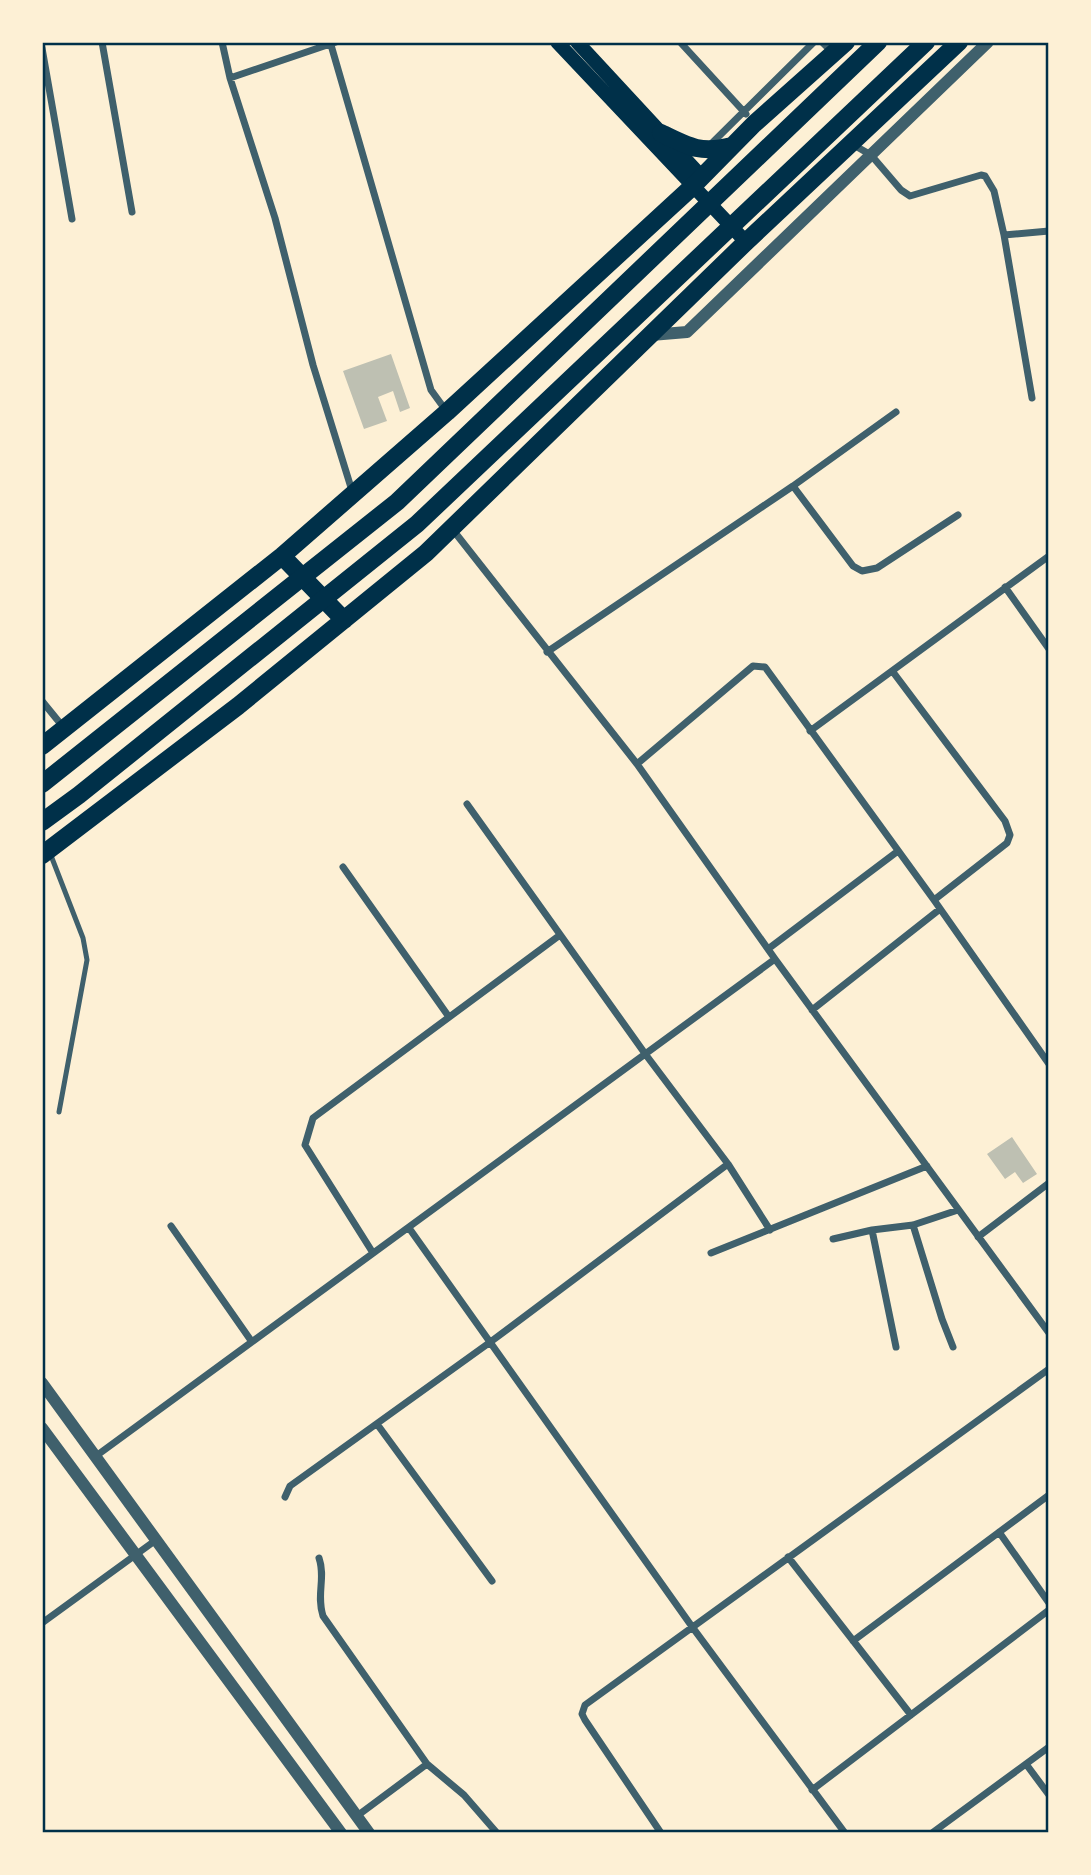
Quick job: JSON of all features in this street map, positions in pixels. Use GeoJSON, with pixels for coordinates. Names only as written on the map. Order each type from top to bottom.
{"type":"FeatureCollection","features":[{"type":"Feature","properties":{"kind":"highway"},"geometry":{"type":"LineString","coordinates":[[42,784],[397,502],[878,42]]}},
{"type":"Feature","properties":{"kind":"highway"},"geometry":{"type":"LineString","coordinates":[[42,822],[417,524],[926,42]]}},
{"type":"Feature","properties":{"kind":"highway"},"geometry":{"type":"LineString","coordinates":[[45,853],[238,706],[426,553],[746,242],[959,42]]}},
{"type":"Feature","properties":{"kind":"highway"},"geometry":{"type":"LineString","coordinates":[[42,746],[282,556],[447,412],[697,182],[732,146],[749,118],[834,46]]}},
{"type":"Feature","properties":{"kind":"highway"},"geometry":{"type":"LineString","coordinates":[[661,133],[689,147],[704,151],[732,146]]}},
{"type":"Feature","properties":{"kind":"highway"},"geometry":{"type":"LineString","coordinates":[[282,556],[344,620]]}},
{"type":"Feature","properties":{"kind":"main road"},"geometry":{"type":"LineString","coordinates":[[557,42],[697,182]]}},
{"type":"Feature","properties":{"kind":"main road"},"geometry":{"type":"LineString","coordinates":[[577,42],[661,133],[746,242]]}},
{"type":"Feature","properties":{"kind":"street"},"geometry":{"type":"LineString","coordinates":[[102,42],[132,212]]}},
{"type":"Feature","properties":{"kind":"street"},"geometry":{"type":"LineString","coordinates":[[222,42],[230,78],[275,218],[313,365],[353,494]]}},
{"type":"Feature","properties":{"kind":"street"},"geometry":{"type":"LineString","coordinates":[[680,42],[749,118]]}},
{"type":"Feature","properties":{"kind":"street"},"geometry":{"type":"LineString","coordinates":[[704,151],[749,118],[814,42]]}},
{"type":"Feature","properties":{"kind":"street"},"geometry":{"type":"LineString","coordinates":[[651,335],[687,332],[988,42]]}},
{"type":"Feature","properties":{"kind":"street"},"geometry":{"type":"LineString","coordinates":[[230,78],[333,43],[431,390],[447,412]]}},
{"type":"Feature","properties":{"kind":"street"},"geometry":{"type":"LineString","coordinates":[[42,48],[72,219]]}},
{"type":"Feature","properties":{"kind":"street"},"geometry":{"type":"LineString","coordinates":[[851,144],[871,155],[901,190],[910,196],[974,176],[985,176],[994,191],[1004,235],[1032,398]]}},
{"type":"Feature","properties":{"kind":"street"},"geometry":{"type":"LineString","coordinates":[[1004,235],[1049,231]]}},
{"type":"Feature","properties":{"kind":"street"},"geometry":{"type":"LineString","coordinates":[[547,652],[793,486],[896,412]]}},
{"type":"Feature","properties":{"kind":"street"},"geometry":{"type":"LineString","coordinates":[[793,486],[853,566],[862,571],[877,568],[958,515]]}},
{"type":"Feature","properties":{"kind":"street"},"geometry":{"type":"LineString","coordinates":[[452,528],[637,764],[775,959],[1049,1333]]}},
{"type":"Feature","properties":{"kind":"street"},"geometry":{"type":"LineString","coordinates":[[810,731],[1049,556]]}},
{"type":"Feature","properties":{"kind":"street"},"geometry":{"type":"LineString","coordinates":[[1005,587],[1049,649]]}},
{"type":"Feature","properties":{"kind":"street"},"geometry":{"type":"LineString","coordinates":[[637,764],[753,666],[760,665],[770,672],[1049,1064]]}},
{"type":"Feature","properties":{"kind":"street"},"geometry":{"type":"LineString","coordinates":[[893,672],[1009,829],[1007,843],[934,900]]}},
{"type":"Feature","properties":{"kind":"street"},"geometry":{"type":"LineString","coordinates":[[42,701],[64,729]]}},
{"type":"Feature","properties":{"kind":"street"},"geometry":{"type":"LineString","coordinates":[[467,804],[646,1055],[728,1164],[770,1230]]}},
{"type":"Feature","properties":{"kind":"street"},"geometry":{"type":"LineString","coordinates":[[768,949],[898,851]]}},
{"type":"Feature","properties":{"kind":"street"},"geometry":{"type":"LineString","coordinates":[[343,867],[449,1017]]}},
{"type":"Feature","properties":{"kind":"street"},"geometry":{"type":"LineString","coordinates":[[812,1010],[940,909]]}},
{"type":"Feature","properties":{"kind":"street"},"geometry":{"type":"LineString","coordinates":[[373,1253],[305,1145],[310,1122],[560,935]]}},
{"type":"Feature","properties":{"kind":"street"},"geometry":{"type":"LineString","coordinates":[[96,1456],[775,959]]}},
{"type":"Feature","properties":{"kind":"street"},"geometry":{"type":"LineString","coordinates":[[285,1497],[290,1486],[489,1343],[728,1164]]}},
{"type":"Feature","properties":{"kind":"street"},"geometry":{"type":"LineString","coordinates":[[711,1253],[927,1166]]}},
{"type":"Feature","properties":{"kind":"street"},"geometry":{"type":"LineString","coordinates":[[978,1237],[1049,1183]]}},
{"type":"Feature","properties":{"kind":"street"},"geometry":{"type":"LineString","coordinates":[[833,1239],[872,1230],[913,1225],[958,1210]]}},
{"type":"Feature","properties":{"kind":"street"},"geometry":{"type":"LineString","coordinates":[[913,1225],[953,1347]]}},
{"type":"Feature","properties":{"kind":"street"},"geometry":{"type":"LineString","coordinates":[[171,1226],[251,1342]]}},
{"type":"Feature","properties":{"kind":"street"},"geometry":{"type":"LineString","coordinates":[[409,1228],[693,1628],[845,1833]]}},
{"type":"Feature","properties":{"kind":"street"},"geometry":{"type":"LineString","coordinates":[[872,1230],[896,1348]]}},
{"type":"Feature","properties":{"kind":"street"},"geometry":{"type":"LineString","coordinates":[[661,1833],[585,1720],[582,1709],[1049,1369]]}},
{"type":"Feature","properties":{"kind":"street"},"geometry":{"type":"LineString","coordinates":[[42,1383],[369,1833]]}},
{"type":"Feature","properties":{"kind":"street"},"geometry":{"type":"LineString","coordinates":[[377,1424],[492,1581]]}},
{"type":"Feature","properties":{"kind":"street"},"geometry":{"type":"LineString","coordinates":[[42,1428],[341,1833]]}},
{"type":"Feature","properties":{"kind":"street"},"geometry":{"type":"LineString","coordinates":[[853,1641],[1049,1494]]}},
{"type":"Feature","properties":{"kind":"street"},"geometry":{"type":"LineString","coordinates":[[999,1532],[1049,1602]]}},
{"type":"Feature","properties":{"kind":"street"},"geometry":{"type":"LineString","coordinates":[[42,1623],[156,1540]]}},
{"type":"Feature","properties":{"kind":"street"},"geometry":{"type":"LineString","coordinates":[[319,1558],[323,1569],[319,1593],[323,1616],[427,1764],[464,1795],[497,1833]]}},
{"type":"Feature","properties":{"kind":"street"},"geometry":{"type":"LineString","coordinates":[[788,1558],[911,1715]]}},
{"type":"Feature","properties":{"kind":"street"},"geometry":{"type":"LineString","coordinates":[[812,1790],[1049,1610]]}},
{"type":"Feature","properties":{"kind":"street"},"geometry":{"type":"LineString","coordinates":[[936,1832],[1049,1747]]}},
{"type":"Feature","properties":{"kind":"street"},"geometry":{"type":"LineString","coordinates":[[357,1816],[427,1764]]}},
{"type":"Feature","properties":{"kind":"street"},"geometry":{"type":"LineString","coordinates":[[1026,1764],[1049,1795]]}},
{"type":"Feature","properties":{"kind":"lane"},"geometry":{"type":"LineString","coordinates":[[45,853],[83,938],[87,960],[59,1112]]}},
{"type":"Feature","properties":{"kind":"building"},"geometry":{"type":"Polygon","coordinates":[[[391,354],[410,408],[400,412],[393,391],[378,397],[387,421],[364,429],[343,371],[391,354]]]}},
{"type":"Feature","properties":{"kind":"building"},"geometry":{"type":"Polygon","coordinates":[[[1012,1137],[1037,1174],[1023,1183],[1015,1172],[1005,1179],[987,1154],[1012,1137]]]}}]}
